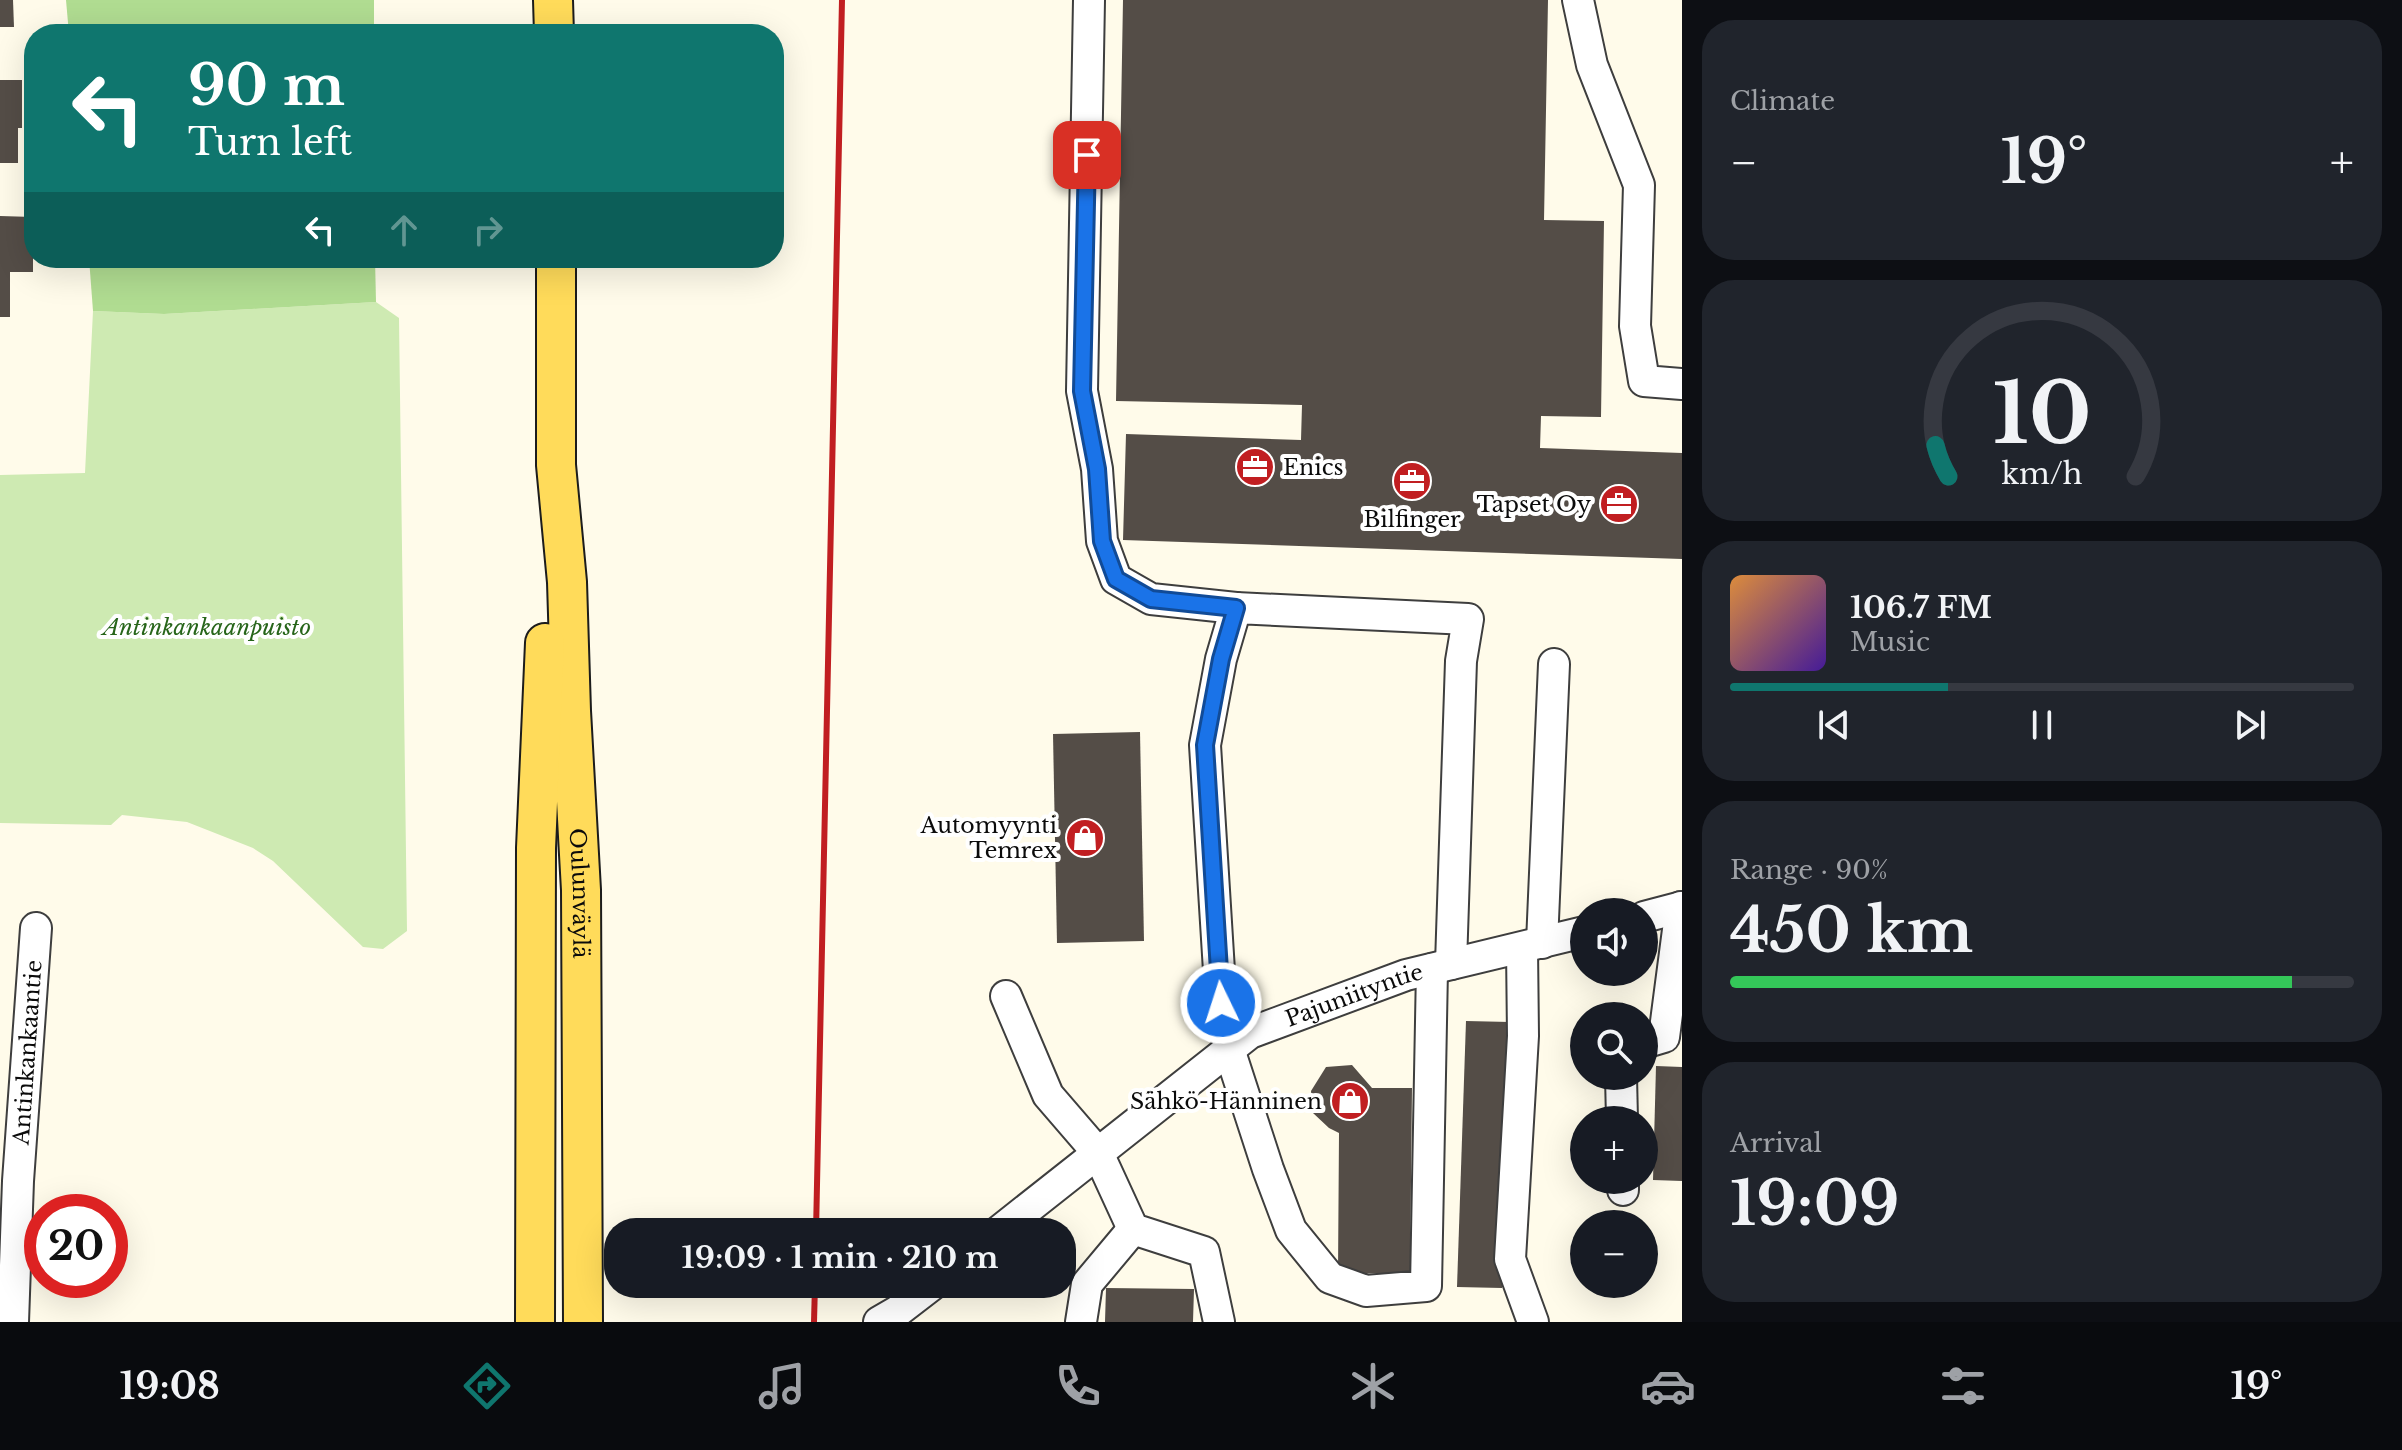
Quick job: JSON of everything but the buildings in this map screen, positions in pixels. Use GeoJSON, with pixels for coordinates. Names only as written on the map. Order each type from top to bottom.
{"type":"FeatureCollection","features":[{"type":"Feature","properties":{"kind":"main road"},"geometry":{"type":"LineString","coordinates":[[553,0],[554,24]]}},
{"type":"Feature","properties":{"kind":"main road","name":"Oulunväylä"},"geometry":{"type":"LineString","coordinates":[[535,1322],[536,848],[549,541],[556,465],[556,268]]}},
{"type":"Feature","properties":{"kind":"main road","name":"Oulunväylä"},"geometry":{"type":"LineString","coordinates":[[556,465],[567,582],[581,890],[583,1322]]}},
{"type":"Feature","properties":{"kind":"street"},"geometry":{"type":"LineString","coordinates":[[1089,0],[1082,391],[1097,469],[1102,541],[1116,579],[1151,599],[1236,608],[1468,619],[1461,661],[1426,1286],[1366,1291],[1330,1278],[1291,1230],[1229,1049],[1221,1003],[1205,745],[1221,659],[1236,608]]}},
{"type":"Feature","properties":{"kind":"street"},"geometry":{"type":"LineString","coordinates":[[1578,0],[1592,65],[1639,185],[1635,326],[1644,381],[1682,384]]}},
{"type":"Feature","properties":{"kind":"street"},"geometry":{"type":"LineString","coordinates":[[1533,1322],[1510,1259],[1523,1036],[1554,664]]}},
{"type":"Feature","properties":{"kind":"street"},"geometry":{"type":"LineString","coordinates":[[1658,913],[1681,907],[1664,1037],[1658,1039]]}},
{"type":"Feature","properties":{"kind":"street","name":"Antinkankaantie"},"geometry":{"type":"LineString","coordinates":[[15,1322],[18,1181],[36,928]]}},
{"type":"Feature","properties":{"kind":"street","name":"Pajuniityntie"},"geometry":{"type":"LineString","coordinates":[[1016,1218],[1250,1033],[1406,975],[1570,936]]}},
{"type":"Feature","properties":{"kind":"street"},"geometry":{"type":"LineString","coordinates":[[1006,996],[1048,1095],[1098,1153],[1133,1229],[1204,1252],[1219,1322]]}},
{"type":"Feature","properties":{"kind":"street"},"geometry":{"type":"LineString","coordinates":[[1081,1322],[1087,1284],[1133,1229]]}},
{"type":"Feature","properties":{"kind":"street"},"geometry":{"type":"LineString","coordinates":[[892,1318],[916,1298]]}},
{"type":"Feature","properties":{"kind":"street"},"geometry":{"type":"LineString","coordinates":[[0,1319],[15,1322]]}},
{"type":"Feature","properties":{"kind":"green space"},"geometry":{"type":"Polygon","coordinates":[[[66,0],[374,0],[374,24],[68,24],[66,0]]]}},
{"type":"Feature","properties":{"kind":"green space"},"geometry":{"type":"Polygon","coordinates":[[[90,268],[375,268],[376,302],[164,314],[93,311],[90,268]]]}},
{"type":"Feature","properties":{"kind":"green space","name":"Antinkankaanpuisto"},"geometry":{"type":"Polygon","coordinates":[[[376,302],[399,318],[407,931],[383,949],[363,947],[273,861],[253,848],[187,822],[122,815],[111,825],[0,823],[0,475],[85,473],[93,311],[164,314],[376,302]]]}},
{"type":"Feature","properties":{"kind":"railway"},"geometry":{"type":"LineString","coordinates":[[816,1218],[842,0]]}},
{"type":"Feature","properties":{"kind":"railway"},"geometry":{"type":"LineString","coordinates":[[814,1322],[815,1298]]}},
{"type":"Feature","properties":{"kind":"place","name":"Enics"},"geometry":{"type":"Point","coordinates":[1255,467]}},
{"type":"Feature","properties":{"kind":"place","name":"Bilfinger"},"geometry":{"type":"Point","coordinates":[1412,481]}},
{"type":"Feature","properties":{"kind":"place","name":"Tapset Oy"},"geometry":{"type":"Point","coordinates":[1619,504]}},
{"type":"Feature","properties":{"kind":"place","name":"Automyynti Temrex"},"geometry":{"type":"Point","coordinates":[1085,838]}},
{"type":"Feature","properties":{"kind":"place","name":"Sähkö-Hänninen"},"geometry":{"type":"Point","coordinates":[1350,1101]}},
{"type":"Feature","properties":{"kind":"route"},"geometry":{"type":"LineString","coordinates":[[1087,155],[1082,391],[1097,469],[1102,541],[1116,579],[1151,599],[1236,608],[1221,659],[1205,745],[1221,1003]]}}]}
